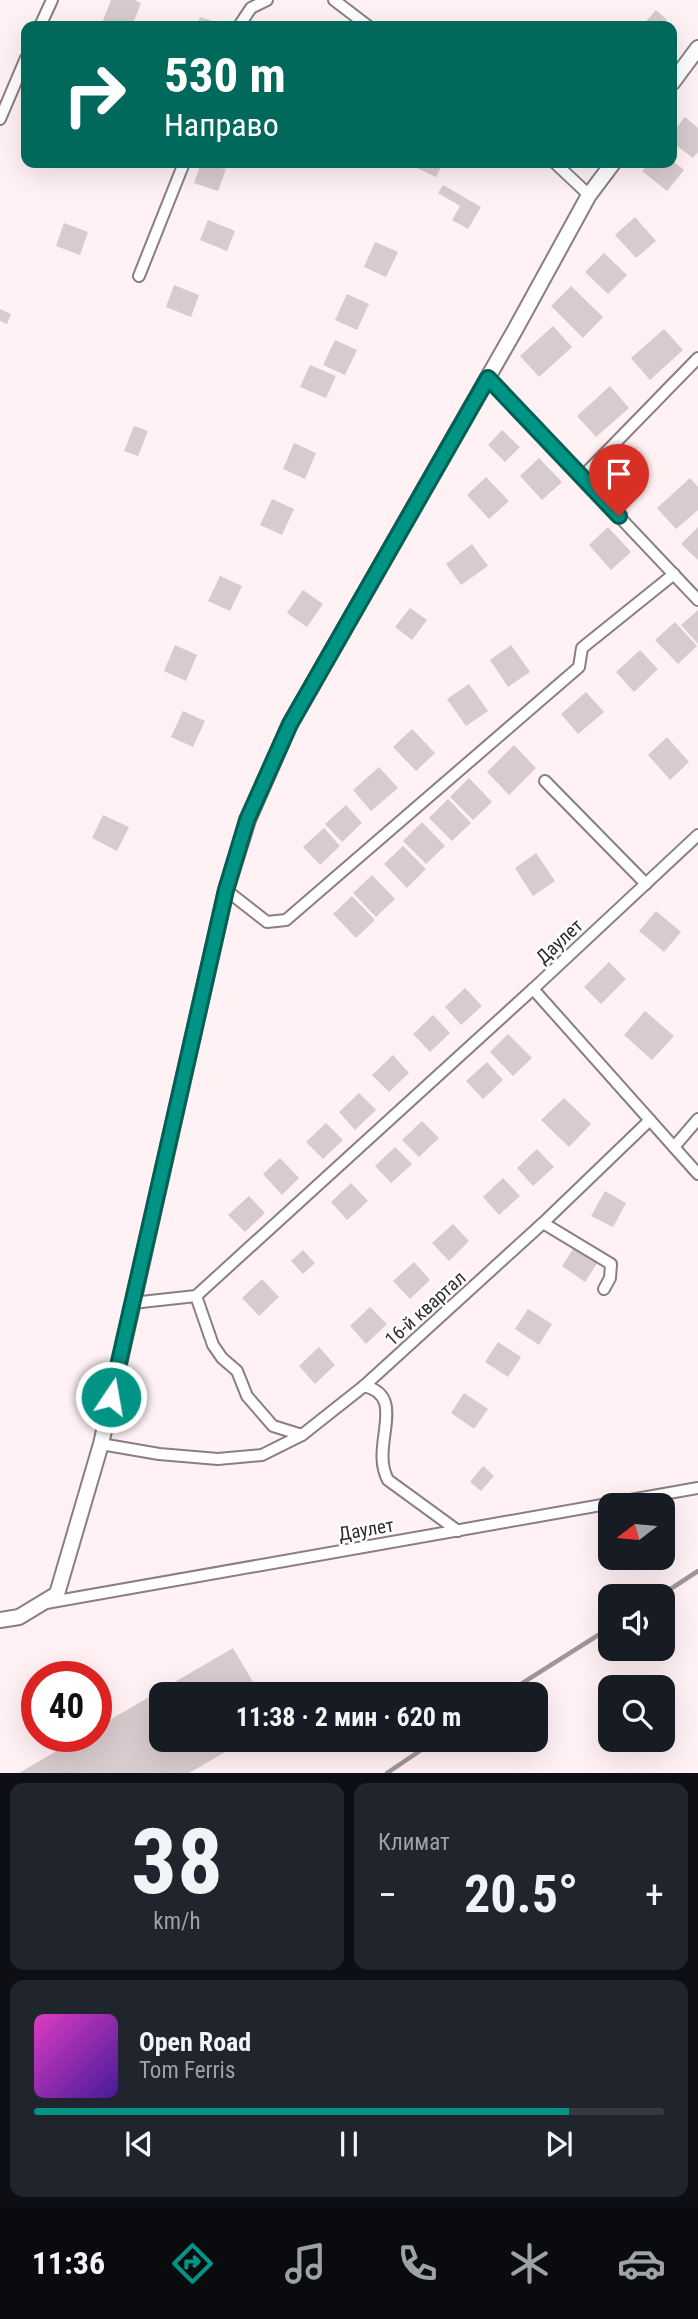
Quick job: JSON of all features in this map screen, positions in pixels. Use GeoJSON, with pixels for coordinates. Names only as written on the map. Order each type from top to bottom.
{"type":"FeatureCollection","features":[{"type":"Feature","properties":{"kind":"street"},"geometry":{"type":"LineString","coordinates":[[42,21],[51,0]]}},
{"type":"Feature","properties":{"kind":"street"},"geometry":{"type":"LineString","coordinates":[[242,21],[251,8],[267,0]]}},
{"type":"Feature","properties":{"kind":"street"},"geometry":{"type":"LineString","coordinates":[[334,0],[361,21]]}},
{"type":"Feature","properties":{"kind":"street"},"geometry":{"type":"LineString","coordinates":[[677,76],[698,48]]}},
{"type":"Feature","properties":{"kind":"street"},"geometry":{"type":"LineString","coordinates":[[0,119],[21,70]]}},
{"type":"Feature","properties":{"kind":"street"},"geometry":{"type":"LineString","coordinates":[[139,276],[182,168]]}},
{"type":"Feature","properties":{"kind":"street"},"geometry":{"type":"LineString","coordinates":[[560,168],[589,195]]}},
{"type":"Feature","properties":{"kind":"street"},"geometry":{"type":"LineString","coordinates":[[0,1620],[19,1616],[57,1594],[101,1444],[226,890],[247,820],[290,724],[488,378],[589,195],[609,168]]}},
{"type":"Feature","properties":{"kind":"street"},"geometry":{"type":"LineString","coordinates":[[582,477],[698,358]]}},
{"type":"Feature","properties":{"kind":"street"},"geometry":{"type":"LineString","coordinates":[[488,378],[698,600]]}},
{"type":"Feature","properties":{"kind":"street"},"geometry":{"type":"LineString","coordinates":[[226,890],[267,922],[286,920],[579,667],[582,648],[674,574]]}},
{"type":"Feature","properties":{"kind":"street"},"geometry":{"type":"LineString","coordinates":[[545,781],[646,884]]}},
{"type":"Feature","properties":{"kind":"street","name":"Даулет"},"geometry":{"type":"LineString","coordinates":[[698,835],[533,989],[698,1174]]}},
{"type":"Feature","properties":{"kind":"street"},"geometry":{"type":"LineString","coordinates":[[132,1303],[196,1296],[533,989]]}},
{"type":"Feature","properties":{"kind":"street"},"geometry":{"type":"LineString","coordinates":[[674,1147],[698,1119]]}},
{"type":"Feature","properties":{"kind":"street","name":"16-й квартал"},"geometry":{"type":"LineString","coordinates":[[101,1444],[159,1454],[218,1459],[262,1455],[302,1435],[364,1386],[543,1223],[650,1120]]}},
{"type":"Feature","properties":{"kind":"street"},"geometry":{"type":"LineString","coordinates":[[543,1223],[611,1264],[610,1278],[604,1289]]}},
{"type":"Feature","properties":{"kind":"street"},"geometry":{"type":"LineString","coordinates":[[196,1296],[213,1345],[222,1358],[237,1371],[247,1396],[273,1426],[302,1435]]}},
{"type":"Feature","properties":{"kind":"street"},"geometry":{"type":"LineString","coordinates":[[364,1386],[381,1394],[388,1405],[381,1454],[382,1469],[388,1480],[458,1531]]}},
{"type":"Feature","properties":{"kind":"street","name":"Даулет"},"geometry":{"type":"LineString","coordinates":[[40,1604],[698,1488]]}},
{"type":"Feature","properties":{"kind":"building"},"geometry":{"type":"Polygon","coordinates":[[[111,0],[135,0],[141,3],[134,21],[103,21],[111,0]]]}},
{"type":"Feature","properties":{"kind":"building"},"geometry":{"type":"Polygon","coordinates":[[[656,10],[667,20],[666,21],[646,21],[656,10]]]}},
{"type":"Feature","properties":{"kind":"building"},"geometry":{"type":"Polygon","coordinates":[[[685,117],[698,128],[698,152],[693,158],[677,146],[677,127],[685,117]]]}},
{"type":"Feature","properties":{"kind":"building"},"geometry":{"type":"Polygon","coordinates":[[[677,164],[684,170],[667,191],[642,171],[645,168],[677,168],[677,164]]]}},
{"type":"Feature","properties":{"kind":"building"},"geometry":{"type":"Polygon","coordinates":[[[199,168],[226,169],[218,191],[194,183],[199,168]]]}},
{"type":"Feature","properties":{"kind":"building"},"geometry":{"type":"Polygon","coordinates":[[[417,168],[440,168],[436,177],[417,168]]]}},
{"type":"Feature","properties":{"kind":"building"},"geometry":{"type":"Polygon","coordinates":[[[443,185],[481,207],[468,229],[452,220],[460,206],[438,193],[443,185]]]}},
{"type":"Feature","properties":{"kind":"building"},"geometry":{"type":"Polygon","coordinates":[[[635,217],[656,241],[636,258],[615,235],[635,217]]]}},
{"type":"Feature","properties":{"kind":"building"},"geometry":{"type":"Polygon","coordinates":[[[208,220],[235,231],[227,251],[200,240],[208,220]]]}},
{"type":"Feature","properties":{"kind":"building"},"geometry":{"type":"Polygon","coordinates":[[[64,223],[88,232],[80,255],[56,246],[64,223]]]}},
{"type":"Feature","properties":{"kind":"building"},"geometry":{"type":"Polygon","coordinates":[[[375,242],[398,252],[386,277],[364,267],[375,242]]]}},
{"type":"Feature","properties":{"kind":"building"},"geometry":{"type":"Polygon","coordinates":[[[604,253],[627,275],[608,294],[585,272],[604,253]]]}},
{"type":"Feature","properties":{"kind":"building"},"geometry":{"type":"Polygon","coordinates":[[[174,285],[199,295],[191,317],[166,307],[174,285]]]}},
{"type":"Feature","properties":{"kind":"building"},"geometry":{"type":"Polygon","coordinates":[[[571,286],[603,317],[583,338],[551,306],[571,286]]]}},
{"type":"Feature","properties":{"kind":"building"},"geometry":{"type":"Polygon","coordinates":[[[347,294],[369,304],[357,330],[335,320],[347,294]]]}},
{"type":"Feature","properties":{"kind":"building"},"geometry":{"type":"Polygon","coordinates":[[[0,309],[11,314],[7,324],[0,321],[0,309]]]}},
{"type":"Feature","properties":{"kind":"building"},"geometry":{"type":"Polygon","coordinates":[[[553,326],[572,347],[539,377],[520,356],[553,326]]]}},
{"type":"Feature","properties":{"kind":"building"},"geometry":{"type":"Polygon","coordinates":[[[664,329],[683,350],[650,380],[631,358],[664,329]]]}},
{"type":"Feature","properties":{"kind":"building"},"geometry":{"type":"Polygon","coordinates":[[[335,340],[357,350],[345,375],[323,365],[335,340]]]}},
{"type":"Feature","properties":{"kind":"building"},"geometry":{"type":"Polygon","coordinates":[[[310,365],[336,376],[326,398],[300,387],[310,365]]]}},
{"type":"Feature","properties":{"kind":"building"},"geometry":{"type":"Polygon","coordinates":[[[610,386],[629,408],[596,437],[577,416],[610,386]]]}},
{"type":"Feature","properties":{"kind":"building"},"geometry":{"type":"Polygon","coordinates":[[[134,426],[148,431],[138,456],[124,451],[134,426]]]}},
{"type":"Feature","properties":{"kind":"building"},"geometry":{"type":"Polygon","coordinates":[[[502,430],[520,447],[505,462],[488,445],[502,430]]]}},
{"type":"Feature","properties":{"kind":"building"},"geometry":{"type":"Polygon","coordinates":[[[294,443],[316,453],[305,479],[283,469],[294,443]]]}},
{"type":"Feature","properties":{"kind":"building"},"geometry":{"type":"Polygon","coordinates":[[[539,458],[562,482],[542,500],[520,476],[539,458]]]}},
{"type":"Feature","properties":{"kind":"building"},"geometry":{"type":"Polygon","coordinates":[[[486,477],[509,501],[489,519],[467,495],[486,477]]]}},
{"type":"Feature","properties":{"kind":"building"},"geometry":{"type":"Polygon","coordinates":[[[690,478],[698,487],[698,510],[676,529],[657,508],[690,478]]]}},
{"type":"Feature","properties":{"kind":"building"},"geometry":{"type":"Polygon","coordinates":[[[272,499],[294,509],[282,535],[260,525],[272,499]]]}},
{"type":"Feature","properties":{"kind":"building"},"geometry":{"type":"Polygon","coordinates":[[[608,527],[631,552],[611,570],[589,545],[608,527]]]}},
{"type":"Feature","properties":{"kind":"building"},"geometry":{"type":"Polygon","coordinates":[[[698,527],[698,560],[681,544],[698,527]]]}},
{"type":"Feature","properties":{"kind":"building"},"geometry":{"type":"Polygon","coordinates":[[[472,544],[488,566],[461,585],[446,564],[472,544]]]}},
{"type":"Feature","properties":{"kind":"building"},"geometry":{"type":"Polygon","coordinates":[[[220,576],[242,586],[230,611],[208,601],[220,576]]]}},
{"type":"Feature","properties":{"kind":"building"},"geometry":{"type":"Polygon","coordinates":[[[303,590],[323,604],[307,627],[287,613],[303,590]]]}},
{"type":"Feature","properties":{"kind":"building"},"geometry":{"type":"Polygon","coordinates":[[[410,608],[427,620],[412,640],[395,627],[410,608]]]}},
{"type":"Feature","properties":{"kind":"building"},"geometry":{"type":"Polygon","coordinates":[[[698,610],[698,644],[681,625],[698,610]]]}},
{"type":"Feature","properties":{"kind":"building"},"geometry":{"type":"Polygon","coordinates":[[[675,622],[697,646],[678,664],[655,640],[675,622]]]}},
{"type":"Feature","properties":{"kind":"building"},"geometry":{"type":"Polygon","coordinates":[[[175,645],[197,655],[186,681],[164,671],[175,645]]]}},
{"type":"Feature","properties":{"kind":"building"},"geometry":{"type":"Polygon","coordinates":[[[511,645],[530,672],[508,687],[490,660],[511,645]]]}},
{"type":"Feature","properties":{"kind":"building"},"geometry":{"type":"Polygon","coordinates":[[[640,650],[658,669],[634,692],[616,672],[640,650]]]}},
{"type":"Feature","properties":{"kind":"building"},"geometry":{"type":"Polygon","coordinates":[[[469,684],[488,711],[466,726],[447,699],[469,684]]]}},
{"type":"Feature","properties":{"kind":"building"},"geometry":{"type":"Polygon","coordinates":[[[586,692],[604,712],[578,734],[561,714],[586,692]]]}},
{"type":"Feature","properties":{"kind":"building"},"geometry":{"type":"Polygon","coordinates":[[[183,711],[205,721],[193,747],[171,737],[183,711]]]}},
{"type":"Feature","properties":{"kind":"building"},"geometry":{"type":"Polygon","coordinates":[[[412,729],[435,753],[416,771],[393,747],[412,729]]]}},
{"type":"Feature","properties":{"kind":"building"},"geometry":{"type":"Polygon","coordinates":[[[667,737],[689,762],[670,780],[648,755],[667,737]]]}},
{"type":"Feature","properties":{"kind":"building"},"geometry":{"type":"Polygon","coordinates":[[[514,745],[536,768],[509,795],[487,772],[514,745]]]}},
{"type":"Feature","properties":{"kind":"building"},"geometry":{"type":"Polygon","coordinates":[[[379,767],[398,788],[371,811],[353,790],[379,767]]]}},
{"type":"Feature","properties":{"kind":"building"},"geometry":{"type":"Polygon","coordinates":[[[469,778],[492,802],[473,820],[450,797],[469,778]]]}},
{"type":"Feature","properties":{"kind":"building"},"geometry":{"type":"Polygon","coordinates":[[[448,799],[471,823],[452,841],[429,818],[448,799]]]}},
{"type":"Feature","properties":{"kind":"building"},"geometry":{"type":"Polygon","coordinates":[[[346,805],[362,823],[342,842],[325,824],[346,805]]]}},
{"type":"Feature","properties":{"kind":"building"},"geometry":{"type":"Polygon","coordinates":[[[103,815],[129,827],[117,851],[92,838],[103,815]]]}},
{"type":"Feature","properties":{"kind":"building"},"geometry":{"type":"Polygon","coordinates":[[[422,822],[445,846],[426,864],[403,841],[422,822]]]}},
{"type":"Feature","properties":{"kind":"building"},"geometry":{"type":"Polygon","coordinates":[[[324,828],[340,846],[320,865],[303,847],[324,828]]]}},
{"type":"Feature","properties":{"kind":"building"},"geometry":{"type":"Polygon","coordinates":[[[403,846],[426,869],[407,888],[384,864],[403,846]]]}},
{"type":"Feature","properties":{"kind":"building"},"geometry":{"type":"Polygon","coordinates":[[[536,853],[555,881],[533,896],[515,868],[536,853]]]}},
{"type":"Feature","properties":{"kind":"building"},"geometry":{"type":"Polygon","coordinates":[[[372,875],[395,899],[376,917],[353,893],[372,875]]]}},
{"type":"Feature","properties":{"kind":"building"},"geometry":{"type":"Polygon","coordinates":[[[352,896],[375,920],[356,938],[333,914],[352,896]]]}},
{"type":"Feature","properties":{"kind":"building"},"geometry":{"type":"Polygon","coordinates":[[[656,911],[681,932],[664,952],[639,931],[656,911]]]}},
{"type":"Feature","properties":{"kind":"building"},"geometry":{"type":"Polygon","coordinates":[[[609,962],[626,979],[601,1004],[584,987],[609,962]]]}},
{"type":"Feature","properties":{"kind":"building"},"geometry":{"type":"Polygon","coordinates":[[[465,988],[482,1006],[461,1025],[445,1007],[465,988]]]}},
{"type":"Feature","properties":{"kind":"building"},"geometry":{"type":"Polygon","coordinates":[[[645,1011],[674,1036],[652,1060],[624,1035],[645,1011]]]}},
{"type":"Feature","properties":{"kind":"building"},"geometry":{"type":"Polygon","coordinates":[[[433,1015],[450,1033],[430,1052],[413,1034],[433,1015]]]}},
{"type":"Feature","properties":{"kind":"building"},"geometry":{"type":"Polygon","coordinates":[[[508,1034],[532,1058],[513,1076],[490,1052],[508,1034]]]}},
{"type":"Feature","properties":{"kind":"building"},"geometry":{"type":"Polygon","coordinates":[[[393,1055],[409,1073],[389,1092],[372,1075],[393,1055]]]}},
{"type":"Feature","properties":{"kind":"building"},"geometry":{"type":"Polygon","coordinates":[[[487,1062],[503,1080],[483,1099],[466,1081],[487,1062]]]}},
{"type":"Feature","properties":{"kind":"building"},"geometry":{"type":"Polygon","coordinates":[[[359,1093],[376,1110],[355,1130],[339,1112],[359,1093]]]}},
{"type":"Feature","properties":{"kind":"building"},"geometry":{"type":"Polygon","coordinates":[[[564,1098],[591,1124],[569,1147],[541,1120],[564,1098]]]}},
{"type":"Feature","properties":{"kind":"building"},"geometry":{"type":"Polygon","coordinates":[[[422,1121],[439,1138],[419,1157],[402,1140],[422,1121]]]}},
{"type":"Feature","properties":{"kind":"building"},"geometry":{"type":"Polygon","coordinates":[[[326,1123],[343,1140],[323,1159],[306,1142],[326,1123]]]}},
{"type":"Feature","properties":{"kind":"building"},"geometry":{"type":"Polygon","coordinates":[[[395,1147],[412,1164],[391,1183],[375,1166],[395,1147]]]}},
{"type":"Feature","properties":{"kind":"building"},"geometry":{"type":"Polygon","coordinates":[[[537,1149],[554,1167],[533,1186],[517,1168],[537,1149]]]}},
{"type":"Feature","properties":{"kind":"building"},"geometry":{"type":"Polygon","coordinates":[[[280,1158],[299,1178],[282,1195],[263,1174],[280,1158]]]}},
{"type":"Feature","properties":{"kind":"building"},"geometry":{"type":"Polygon","coordinates":[[[503,1178],[520,1196],[499,1215],[483,1197],[503,1178]]]}},
{"type":"Feature","properties":{"kind":"building"},"geometry":{"type":"Polygon","coordinates":[[[351,1183],[368,1201],[347,1220],[331,1202],[351,1183]]]}},
{"type":"Feature","properties":{"kind":"building"},"geometry":{"type":"Polygon","coordinates":[[[605,1191],[626,1203],[613,1227],[591,1216],[605,1191]]]}},
{"type":"Feature","properties":{"kind":"building"},"geometry":{"type":"Polygon","coordinates":[[[249,1196],[265,1213],[245,1232],[228,1215],[249,1196]]]}},
{"type":"Feature","properties":{"kind":"building"},"geometry":{"type":"Polygon","coordinates":[[[453,1224],[469,1241],[449,1261],[432,1243],[453,1224]]]}},
{"type":"Feature","properties":{"kind":"building"},"geometry":{"type":"Polygon","coordinates":[[[575,1246],[598,1262],[585,1282],[562,1266],[575,1246]]]}},
{"type":"Feature","properties":{"kind":"building"},"geometry":{"type":"Polygon","coordinates":[[[303,1250],[315,1263],[303,1274],[291,1261],[303,1250]]]}},
{"type":"Feature","properties":{"kind":"building"},"geometry":{"type":"Polygon","coordinates":[[[414,1262],[430,1280],[410,1299],[393,1281],[414,1262]]]}},
{"type":"Feature","properties":{"kind":"building"},"geometry":{"type":"Polygon","coordinates":[[[262,1279],[279,1297],[259,1316],[242,1298],[262,1279]]]}},
{"type":"Feature","properties":{"kind":"building"},"geometry":{"type":"Polygon","coordinates":[[[370,1307],[387,1324],[366,1344],[350,1326],[370,1307]]]}},
{"type":"Feature","properties":{"kind":"building"},"geometry":{"type":"Polygon","coordinates":[[[528,1309],[552,1324],[539,1345],[515,1329],[528,1309]]]}},
{"type":"Feature","properties":{"kind":"building"},"geometry":{"type":"Polygon","coordinates":[[[498,1342],[521,1357],[508,1377],[485,1362],[498,1342]]]}},
{"type":"Feature","properties":{"kind":"building"},"geometry":{"type":"Polygon","coordinates":[[[319,1347],[335,1365],[315,1384],[299,1366],[319,1347]]]}},
{"type":"Feature","properties":{"kind":"building"},"geometry":{"type":"Polygon","coordinates":[[[464,1393],[488,1409],[474,1429],[451,1413],[464,1393]]]}},
{"type":"Feature","properties":{"kind":"building"},"geometry":{"type":"Polygon","coordinates":[[[483,1466],[494,1476],[481,1491],[470,1482],[483,1466]]]}},
{"type":"Feature","properties":{"kind":"building"},"geometry":{"type":"Polygon","coordinates":[[[233,1648],[253,1682],[175,1682],[233,1648]]]}},
{"type":"Feature","properties":{"kind":"building"},"geometry":{"type":"Polygon","coordinates":[[[149,1697],[149,1752],[225,1752],[189,1773],[19,1773],[55,1752],[112,1752],[112,1719],[149,1697]]]}},
{"type":"Feature","properties":{"kind":"railway"},"geometry":{"type":"LineString","coordinates":[[675,1586],[698,1571]]}},
{"type":"Feature","properties":{"kind":"railway"},"geometry":{"type":"LineString","coordinates":[[524,1682],[598,1635]]}},
{"type":"Feature","properties":{"kind":"railway"},"geometry":{"type":"LineString","coordinates":[[387,1773],[418,1752]]}},
{"type":"Feature","properties":{"kind":"route"},"geometry":{"type":"LineString","coordinates":[[111,1397],[226,890],[247,820],[290,724],[488,378],[619,516]]}}]}
